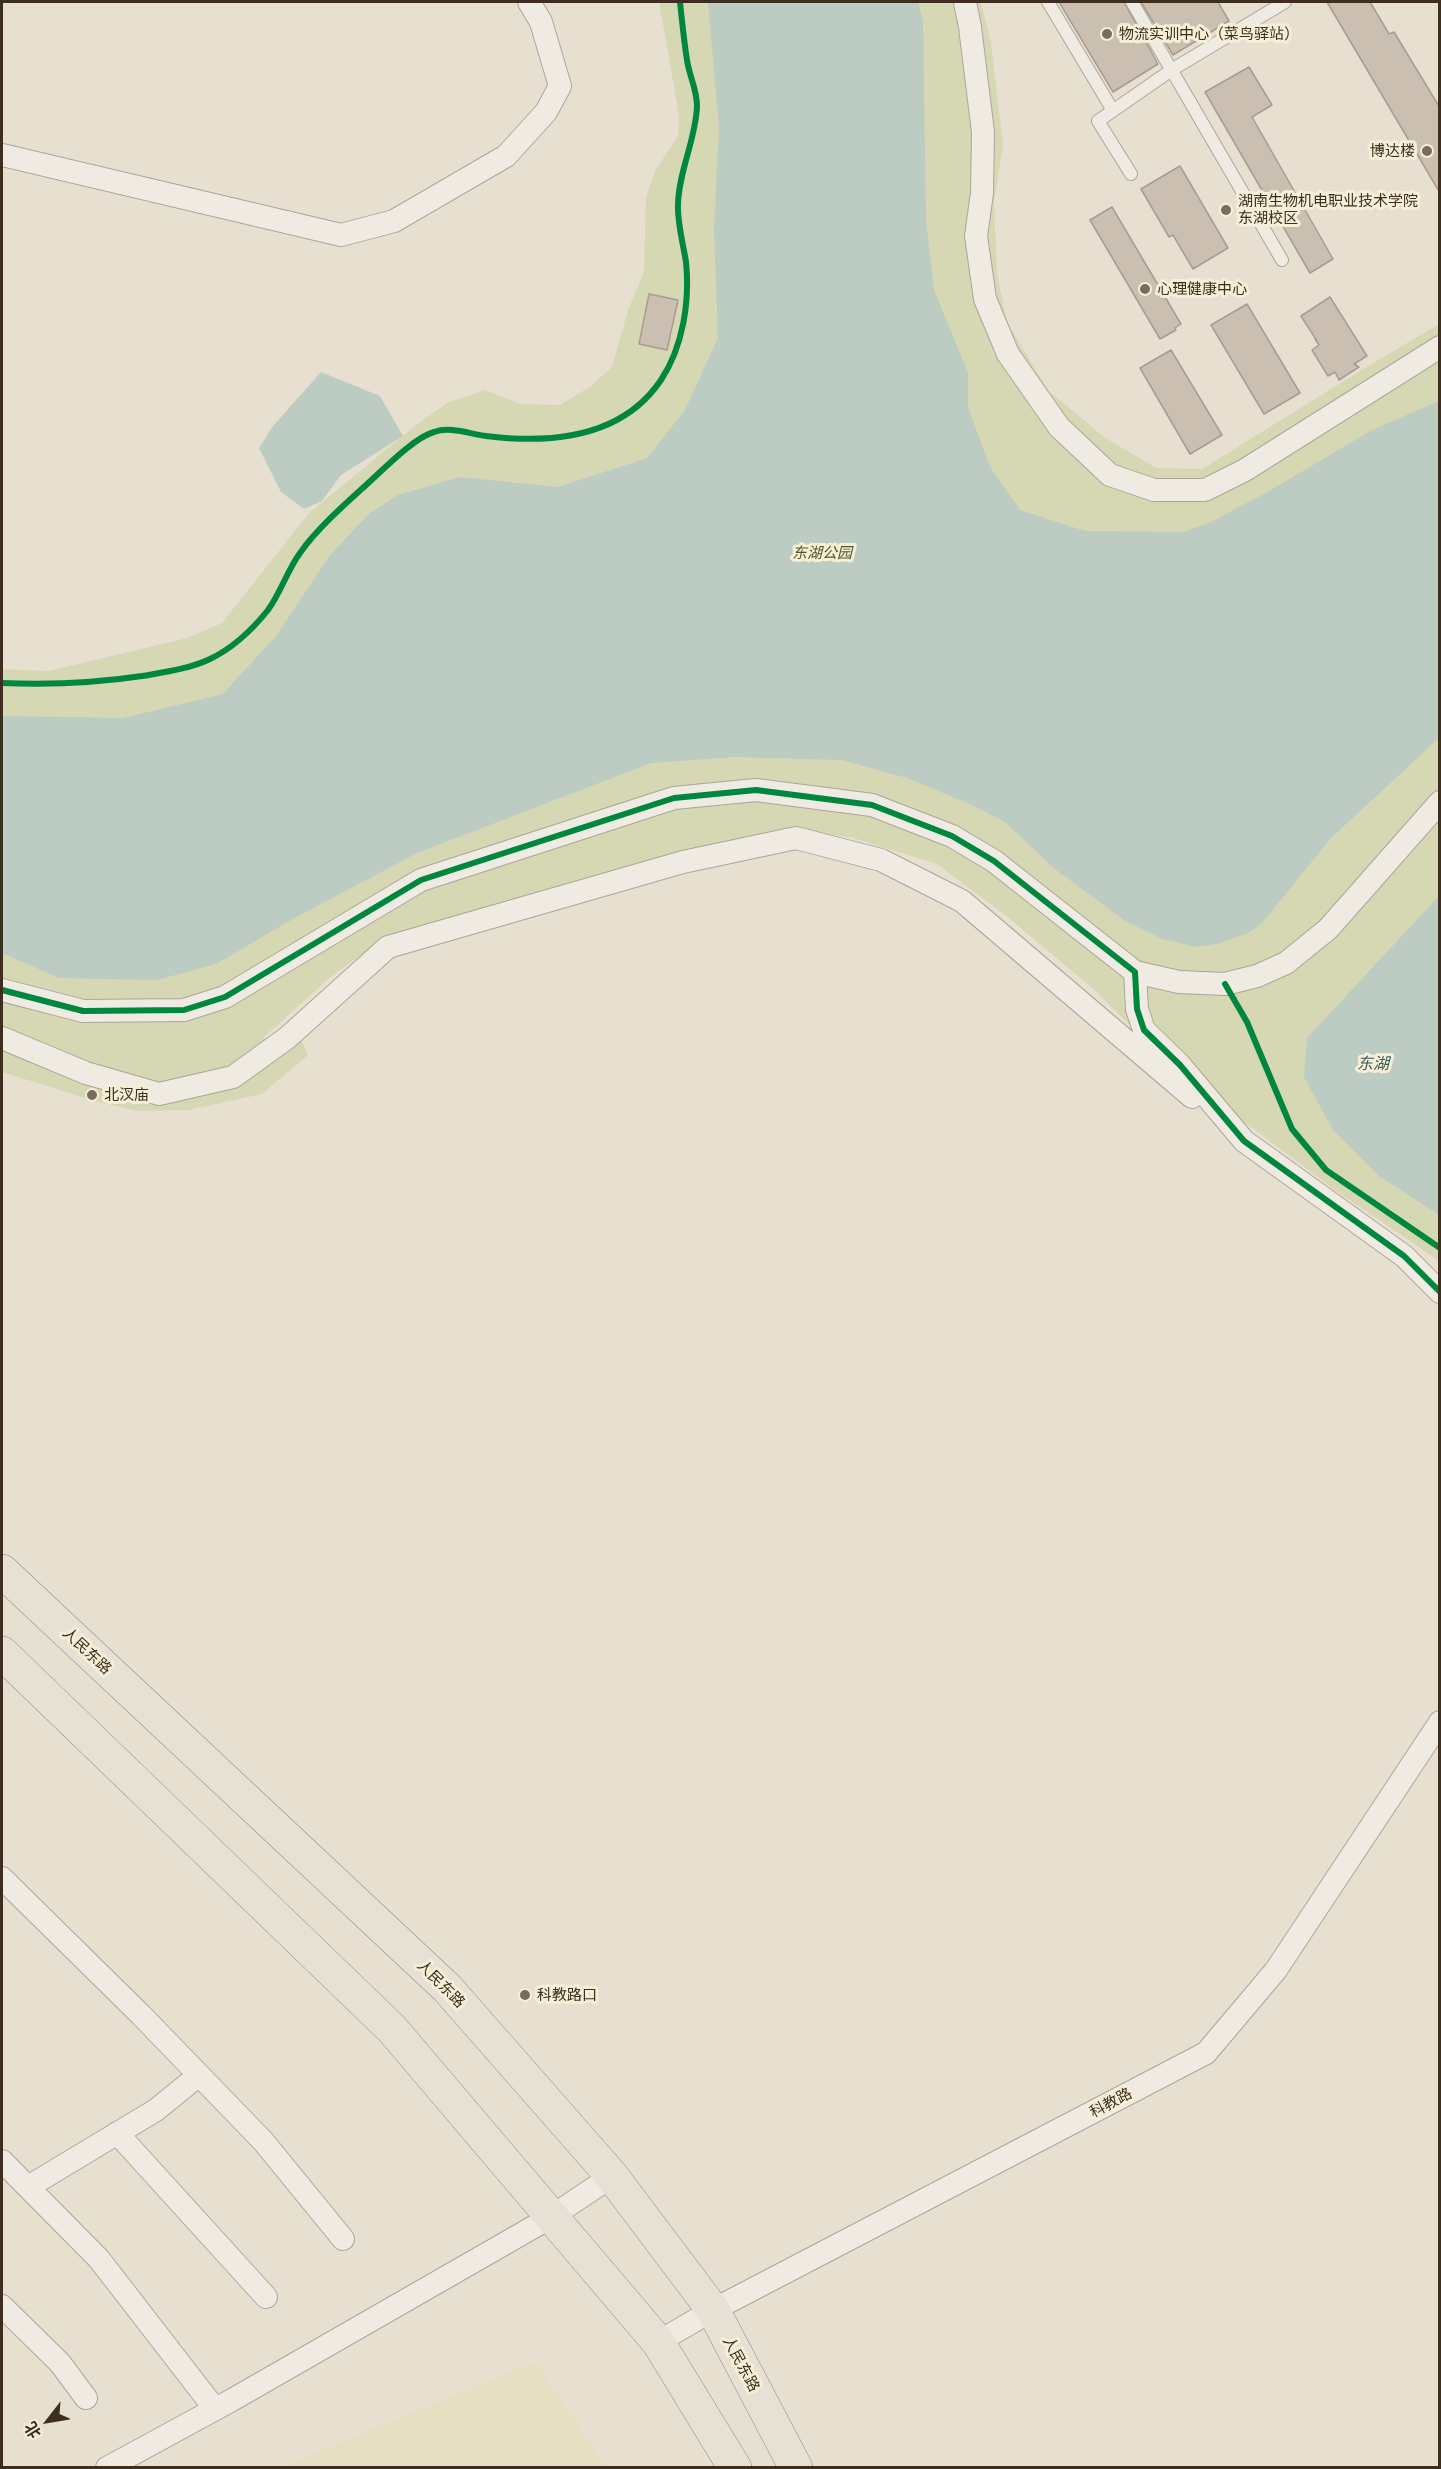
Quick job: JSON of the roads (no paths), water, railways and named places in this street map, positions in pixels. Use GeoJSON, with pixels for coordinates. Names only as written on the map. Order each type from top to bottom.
{"type":"FeatureCollection","features":[{"type":"Feature","properties":{"kind":"main road","name":"人民东路"},"geometry":{"type":"LineString","coordinates":[[2,1571],[447,1988],[612,2176],[713,2310],[796,2468]]}},
{"type":"Feature","properties":{"kind":"main road"},"geometry":{"type":"LineString","coordinates":[[2,1653],[392,2029],[658,2342],[735,2468]]}},
{"type":"Feature","properties":{"kind":"street"},"geometry":{"type":"LineString","coordinates":[[2,155],[341,235],[394,221],[506,156],[546,112],[560,86],[541,22],[529,2]]}},
{"type":"Feature","properties":{"kind":"street"},"geometry":{"type":"LineString","coordinates":[[965,2],[983,132],[982,193],[976,236],[985,299],[1008,354],[1059,427],[1110,475],[1154,490],[1205,490],[1245,470],[1440,346]]}},
{"type":"Feature","properties":{"kind":"street"},"geometry":{"type":"LineString","coordinates":[[2,990],[83,1011],[184,1010],[225,998],[421,880],[674,798],[756,790],[872,805],[952,836],[994,861],[1135,972],[1179,982],[1225,984],[1257,976],[1286,963],[1328,929],[1440,802]]}},
{"type":"Feature","properties":{"kind":"street"},"geometry":{"type":"LineString","coordinates":[[2,1038],[86,1073],[159,1094],[233,1077],[287,1038],[388,947],[683,862],[796,838],[881,860],[962,901],[1244,1141],[1404,1256],[1440,1292]]}},
{"type":"Feature","properties":{"kind":"street"},"geometry":{"type":"LineString","coordinates":[[1135,972],[1137,1009],[1144,1030],[1180,1065],[1244,1141]]}},
{"type":"Feature","properties":{"kind":"street","name":"科教路"},"geometry":{"type":"LineString","coordinates":[[658,2342],[713,2310],[1206,2053],[1276,1970],[1440,1722]]}},
{"type":"Feature","properties":{"kind":"street"},"geometry":{"type":"LineString","coordinates":[[2,1878],[263,2141],[343,2239]]}},
{"type":"Feature","properties":{"kind":"street"},"geometry":{"type":"LineString","coordinates":[[28,2187],[156,2110],[199,2075]]}},
{"type":"Feature","properties":{"kind":"street"},"geometry":{"type":"LineString","coordinates":[[117,2133],[266,2297]]}},
{"type":"Feature","properties":{"kind":"street"},"geometry":{"type":"LineString","coordinates":[[2,2161],[99,2259],[215,2409]]}},
{"type":"Feature","properties":{"kind":"street"},"geometry":{"type":"LineString","coordinates":[[107,2468],[552,2217],[612,2176]]}},
{"type":"Feature","properties":{"kind":"street"},"geometry":{"type":"LineString","coordinates":[[2,2306],[60,2363],[86,2398]]}},
{"type":"Feature","properties":{"kind":"lane"},"geometry":{"type":"LineString","coordinates":[[1048,2],[1112,109]]}},
{"type":"Feature","properties":{"kind":"lane"},"geometry":{"type":"LineString","coordinates":[[1132,2],[1173,69],[1282,261]]}},
{"type":"Feature","properties":{"kind":"lane"},"geometry":{"type":"LineString","coordinates":[[1131,174],[1098,121],[1112,109],[1173,69],[1286,2]]}},
{"type":"Feature","properties":{"kind":"water","name":"东湖公园"},"geometry":{"type":"Polygon","coordinates":[[[708,2],[918,2],[923,21],[926,220],[934,290],[968,373],[968,407],[990,467],[1020,510],[1085,531],[1184,532],[1211,522],[1271,490],[1372,430],[1439,401],[1439,738],[1331,838],[1262,923],[1250,932],[1221,943],[1197,947],[1162,939],[1125,921],[1055,869],[1005,822],[972,805],[907,778],[842,760],[734,757],[651,763],[417,853],[291,920],[216,964],[157,980],[59,978],[2,953],[2,716],[123,718],[223,694],[276,636],[330,555],[370,513],[398,495],[460,477],[558,487],[647,458],[685,410],[718,338],[714,229],[719,128],[708,2]]]}},
{"type":"Feature","properties":{"kind":"water"},"geometry":{"type":"Polygon","coordinates":[[[321,372],[380,396],[403,436],[341,475],[322,501],[304,509],[281,492],[259,448],[273,426],[321,372]]]}},
{"type":"Feature","properties":{"kind":"water","name":"东湖"},"geometry":{"type":"Polygon","coordinates":[[[1439,896],[1439,1215],[1379,1176],[1333,1130],[1304,1077],[1307,1038],[1439,896]]]}},
{"type":"Feature","properties":{"kind":"place","name":"物流实训中心（菜鸟驿站）"},"geometry":{"type":"Point","coordinates":[1107,34]}},
{"type":"Feature","properties":{"kind":"place","name":"博达楼"},"geometry":{"type":"Point","coordinates":[1427,151]}},
{"type":"Feature","properties":{"kind":"place","name":"湖南生物机电职业技术学院 东湖校区"},"geometry":{"type":"Point","coordinates":[1226,210]}},
{"type":"Feature","properties":{"kind":"place","name":"心理健康中心"},"geometry":{"type":"Point","coordinates":[1145,289]}},
{"type":"Feature","properties":{"kind":"place","name":"北汊庙"},"geometry":{"type":"Point","coordinates":[92,1095]}},
{"type":"Feature","properties":{"kind":"place","name":"科教路口"},"geometry":{"type":"Point","coordinates":[525,1995]}}]}
